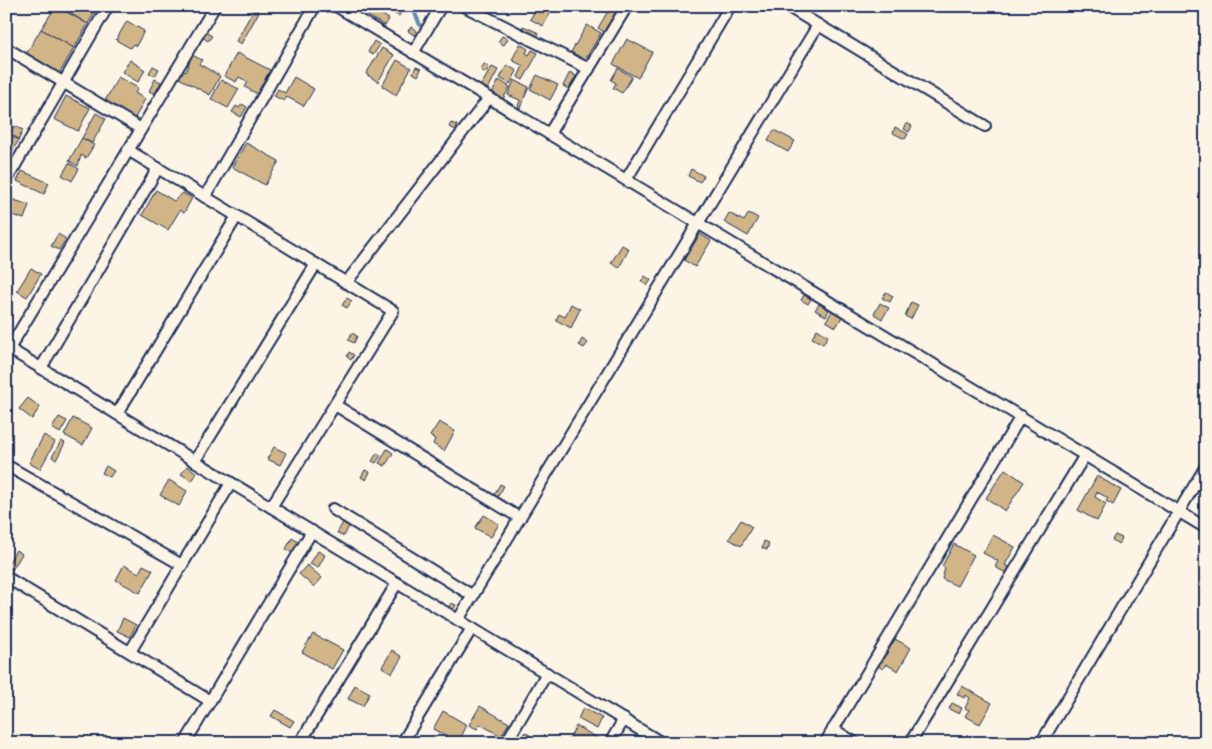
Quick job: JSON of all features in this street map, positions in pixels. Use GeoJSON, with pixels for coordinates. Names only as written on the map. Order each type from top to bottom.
{"type":"FeatureCollection","features":[{"type":"Feature","properties":{"kind":"street"},"geometry":{"type":"LineString","coordinates":[[6,181],[108,6]]}},
{"type":"Feature","properties":{"kind":"street"},"geometry":{"type":"LineString","coordinates":[[215,6],[8,348],[662,743]]}},
{"type":"Feature","properties":{"kind":"street"},"geometry":{"type":"LineString","coordinates":[[205,197],[315,6]]}},
{"type":"Feature","properties":{"kind":"street"},"geometry":{"type":"LineString","coordinates":[[336,6],[1206,528]]}},
{"type":"Feature","properties":{"kind":"street"},"geometry":{"type":"LineString","coordinates":[[413,53],[441,6]]}},
{"type":"Feature","properties":{"kind":"street"},"geometry":{"type":"LineString","coordinates":[[464,6],[589,69]]}},
{"type":"Feature","properties":{"kind":"street"},"geometry":{"type":"LineString","coordinates":[[549,134],[627,6]]}},
{"type":"Feature","properties":{"kind":"street"},"geometry":{"type":"LineString","coordinates":[[626,180],[730,6]]}},
{"type":"Feature","properties":{"kind":"street"},"geometry":{"type":"LineString","coordinates":[[787,6],[985,126]]}},
{"type":"Feature","properties":{"kind":"street"},"geometry":{"type":"LineString","coordinates":[[458,620],[818,25]]}},
{"type":"Feature","properties":{"kind":"street"},"geometry":{"type":"LineString","coordinates":[[6,48],[141,129]]}},
{"type":"Feature","properties":{"kind":"street"},"geometry":{"type":"LineString","coordinates":[[346,283],[489,98]]}},
{"type":"Feature","properties":{"kind":"street"},"geometry":{"type":"LineString","coordinates":[[128,150],[393,311],[271,507]]}},
{"type":"Feature","properties":{"kind":"street"},"geometry":{"type":"LineString","coordinates":[[41,368],[158,168]]}},
{"type":"Feature","properties":{"kind":"street"},"geometry":{"type":"LineString","coordinates":[[117,414],[237,216]]}},
{"type":"Feature","properties":{"kind":"street"},"geometry":{"type":"LineString","coordinates":[[195,461],[316,264]]}},
{"type":"Feature","properties":{"kind":"street"},"geometry":{"type":"LineString","coordinates":[[335,405],[520,518]]}},
{"type":"Feature","properties":{"kind":"street"},"geometry":{"type":"LineString","coordinates":[[825,743],[1020,416]]}},
{"type":"Feature","properties":{"kind":"street"},"geometry":{"type":"LineString","coordinates":[[910,743],[1085,455]]}},
{"type":"Feature","properties":{"kind":"street"},"geometry":{"type":"LineString","coordinates":[[6,465],[182,565]]}},
{"type":"Feature","properties":{"kind":"street"},"geometry":{"type":"LineString","coordinates":[[1040,743],[1206,466]]}},
{"type":"Feature","properties":{"kind":"street"},"geometry":{"type":"LineString","coordinates":[[130,652],[231,482]]}},
{"type":"Feature","properties":{"kind":"street"},"geometry":{"type":"LineString","coordinates":[[333,509],[473,596]]}},
{"type":"Feature","properties":{"kind":"street"},"geometry":{"type":"LineString","coordinates":[[185,743],[312,531]]}},
{"type":"Feature","properties":{"kind":"street"},"geometry":{"type":"LineString","coordinates":[[6,577],[210,701]]}},
{"type":"Feature","properties":{"kind":"street"},"geometry":{"type":"LineString","coordinates":[[300,743],[397,583]]}},
{"type":"Feature","properties":{"kind":"street"},"geometry":{"type":"LineString","coordinates":[[402,743],[472,628]]}},
{"type":"Feature","properties":{"kind":"street"},"geometry":{"type":"LineString","coordinates":[[506,743],[548,673]]}},
{"type":"Feature","properties":{"kind":"street"},"geometry":{"type":"LineString","coordinates":[[610,743],[624,719]]}},
{"type":"Feature","properties":{"kind":"street"},"geometry":{"type":"LineString","coordinates":[[833,730],[854,743]]}},
{"type":"Feature","properties":{"kind":"building"},"geometry":{"type":"Polygon","coordinates":[[[56,6],[88,24],[74,48],[41,29],[56,6]]]}},
{"type":"Feature","properties":{"kind":"building"},"geometry":{"type":"Polygon","coordinates":[[[58,6],[98,6],[88,24],[58,6]]]}},
{"type":"Feature","properties":{"kind":"building"},"geometry":{"type":"Polygon","coordinates":[[[389,6],[404,6],[399,16],[387,10],[389,6]]]}},
{"type":"Feature","properties":{"kind":"building"},"geometry":{"type":"Polygon","coordinates":[[[538,6],[554,7],[543,26],[530,19],[538,6]]]}},
{"type":"Feature","properties":{"kind":"building"},"geometry":{"type":"Polygon","coordinates":[[[611,6],[618,8],[604,32],[598,28],[611,6]]]}},
{"type":"Feature","properties":{"kind":"building"},"geometry":{"type":"Polygon","coordinates":[[[254,9],[259,12],[241,44],[236,41],[254,9]]]}},
{"type":"Feature","properties":{"kind":"building"},"geometry":{"type":"Polygon","coordinates":[[[373,9],[389,19],[385,26],[368,16],[373,9]]]}},
{"type":"Feature","properties":{"kind":"building"},"geometry":{"type":"Polygon","coordinates":[[[127,21],[144,31],[136,46],[133,44],[130,48],[116,40],[127,21]]]}},
{"type":"Feature","properties":{"kind":"building"},"geometry":{"type":"Polygon","coordinates":[[[587,25],[601,33],[585,60],[571,52],[587,25]]]}},
{"type":"Feature","properties":{"kind":"building"},"geometry":{"type":"Polygon","coordinates":[[[523,26],[539,33],[537,37],[521,31],[523,26]]]}},
{"type":"Feature","properties":{"kind":"building"},"geometry":{"type":"Polygon","coordinates":[[[411,27],[417,31],[414,35],[408,31],[411,27]]]}},
{"type":"Feature","properties":{"kind":"building"},"geometry":{"type":"Polygon","coordinates":[[[41,29],[74,48],[59,74],[26,54],[41,29]]]}},
{"type":"Feature","properties":{"kind":"building"},"geometry":{"type":"Polygon","coordinates":[[[205,32],[212,36],[208,41],[202,37],[205,32]]]}},
{"type":"Feature","properties":{"kind":"building"},"geometry":{"type":"Polygon","coordinates":[[[502,36],[508,39],[504,45],[498,42],[502,36]]]}},
{"type":"Feature","properties":{"kind":"building"},"geometry":{"type":"Polygon","coordinates":[[[627,39],[652,52],[638,78],[613,64],[627,39]]]}},
{"type":"Feature","properties":{"kind":"building"},"geometry":{"type":"Polygon","coordinates":[[[374,41],[380,45],[373,55],[368,52],[374,41]]]}},
{"type":"Feature","properties":{"kind":"building"},"geometry":{"type":"Polygon","coordinates":[[[520,44],[528,49],[526,53],[529,55],[532,50],[538,53],[523,80],[518,77],[523,66],[512,60],[520,44]]]}},
{"type":"Feature","properties":{"kind":"building"},"geometry":{"type":"Polygon","coordinates":[[[382,48],[394,55],[378,82],[366,74],[382,48]]]}},
{"type":"Feature","properties":{"kind":"building"},"geometry":{"type":"Polygon","coordinates":[[[237,53],[270,70],[257,94],[245,87],[248,82],[239,77],[236,82],[224,76],[237,53]]]}},
{"type":"Feature","properties":{"kind":"building"},"geometry":{"type":"Polygon","coordinates":[[[192,55],[202,60],[199,64],[220,76],[210,95],[177,77],[181,70],[186,72],[192,55]]]}},
{"type":"Feature","properties":{"kind":"building"},"geometry":{"type":"Polygon","coordinates":[[[130,60],[145,70],[138,82],[122,72],[130,60]]]}},
{"type":"Feature","properties":{"kind":"building"},"geometry":{"type":"Polygon","coordinates":[[[397,60],[411,68],[396,95],[382,86],[397,60]]]}},
{"type":"Feature","properties":{"kind":"building"},"geometry":{"type":"Polygon","coordinates":[[[484,64],[489,67],[486,73],[481,70],[484,64]]]}},
{"type":"Feature","properties":{"kind":"building"},"geometry":{"type":"Polygon","coordinates":[[[507,65],[517,71],[510,84],[500,78],[507,65]]]}},
{"type":"Feature","properties":{"kind":"building"},"geometry":{"type":"Polygon","coordinates":[[[153,66],[159,69],[155,76],[149,73],[153,66]]]}},
{"type":"Feature","properties":{"kind":"building"},"geometry":{"type":"Polygon","coordinates":[[[416,67],[421,69],[418,76],[413,73],[416,67]]]}},
{"type":"Feature","properties":{"kind":"building"},"geometry":{"type":"Polygon","coordinates":[[[492,67],[498,70],[488,89],[481,85],[492,67]]]}},
{"type":"Feature","properties":{"kind":"building"},"geometry":{"type":"Polygon","coordinates":[[[618,68],[632,77],[622,93],[613,88],[616,83],[611,80],[618,68]]]}},
{"type":"Feature","properties":{"kind":"building"},"geometry":{"type":"Polygon","coordinates":[[[570,72],[576,76],[569,89],[563,86],[570,72]]]}},
{"type":"Feature","properties":{"kind":"building"},"geometry":{"type":"Polygon","coordinates":[[[537,75],[558,85],[550,100],[530,89],[537,75]]]}},
{"type":"Feature","properties":{"kind":"building"},"geometry":{"type":"Polygon","coordinates":[[[118,77],[138,88],[135,93],[145,99],[135,118],[105,101],[118,77]]]}},
{"type":"Feature","properties":{"kind":"building"},"geometry":{"type":"Polygon","coordinates":[[[294,77],[314,89],[304,106],[287,97],[284,101],[274,96],[278,89],[285,93],[294,77]]]}},
{"type":"Feature","properties":{"kind":"building"},"geometry":{"type":"Polygon","coordinates":[[[155,79],[161,82],[155,94],[149,91],[155,79]]]}},
{"type":"Feature","properties":{"kind":"building"},"geometry":{"type":"Polygon","coordinates":[[[221,80],[239,89],[228,108],[211,99],[221,80]]]}},
{"type":"Feature","properties":{"kind":"building"},"geometry":{"type":"Polygon","coordinates":[[[499,80],[510,87],[503,99],[492,93],[499,80]]]}},
{"type":"Feature","properties":{"kind":"building"},"geometry":{"type":"Polygon","coordinates":[[[514,80],[529,87],[520,108],[518,107],[520,100],[508,95],[514,80]]]}},
{"type":"Feature","properties":{"kind":"building"},"geometry":{"type":"Polygon","coordinates":[[[66,96],[90,108],[78,131],[54,119],[66,96]]]}},
{"type":"Feature","properties":{"kind":"building"},"geometry":{"type":"Polygon","coordinates":[[[242,104],[247,107],[241,117],[232,112],[236,106],[239,108],[242,104]]]}},
{"type":"Feature","properties":{"kind":"building"},"geometry":{"type":"Polygon","coordinates":[[[96,113],[106,119],[92,143],[82,138],[96,113]]]}},
{"type":"Feature","properties":{"kind":"building"},"geometry":{"type":"Polygon","coordinates":[[[451,123],[457,125],[456,130],[449,127],[451,123]]]}},
{"type":"Feature","properties":{"kind":"building"},"geometry":{"type":"Polygon","coordinates":[[[907,123],[912,126],[909,132],[904,129],[907,123]]]}},
{"type":"Feature","properties":{"kind":"building"},"geometry":{"type":"Polygon","coordinates":[[[14,126],[23,130],[19,139],[10,134],[14,126]]]}},
{"type":"Feature","properties":{"kind":"building"},"geometry":{"type":"Polygon","coordinates":[[[895,127],[908,134],[905,139],[893,133],[895,127]]]}},
{"type":"Feature","properties":{"kind":"building"},"geometry":{"type":"Polygon","coordinates":[[[774,130],[795,141],[788,152],[768,141],[774,130]]]}},
{"type":"Feature","properties":{"kind":"building"},"geometry":{"type":"Polygon","coordinates":[[[11,136],[19,140],[9,156],[6,154],[6,145],[11,136]]]}},
{"type":"Feature","properties":{"kind":"building"},"geometry":{"type":"Polygon","coordinates":[[[82,138],[94,145],[86,158],[81,155],[78,166],[69,161],[82,138]]]}},
{"type":"Feature","properties":{"kind":"building"},"geometry":{"type":"Polygon","coordinates":[[[246,143],[279,161],[265,185],[232,167],[246,143]]]}},
{"type":"Feature","properties":{"kind":"building"},"geometry":{"type":"Polygon","coordinates":[[[69,163],[79,169],[72,181],[62,175],[69,163]]]}},
{"type":"Feature","properties":{"kind":"building"},"geometry":{"type":"Polygon","coordinates":[[[691,169],[704,176],[700,182],[688,176],[691,169]]]}},
{"type":"Feature","properties":{"kind":"building"},"geometry":{"type":"Polygon","coordinates":[[[22,171],[49,183],[44,194],[17,181],[22,171]]]}},
{"type":"Feature","properties":{"kind":"building"},"geometry":{"type":"Polygon","coordinates":[[[156,190],[174,201],[183,193],[192,198],[184,213],[180,210],[168,230],[142,215],[156,190]]]}},
{"type":"Feature","properties":{"kind":"building"},"geometry":{"type":"Polygon","coordinates":[[[8,198],[29,205],[24,219],[6,213],[8,198]]]}},
{"type":"Feature","properties":{"kind":"building"},"geometry":{"type":"Polygon","coordinates":[[[729,213],[744,221],[749,213],[758,218],[748,236],[724,222],[729,213]]]}},
{"type":"Feature","properties":{"kind":"building"},"geometry":{"type":"Polygon","coordinates":[[[58,234],[66,239],[59,250],[51,246],[58,234]]]}},
{"type":"Feature","properties":{"kind":"building"},"geometry":{"type":"Polygon","coordinates":[[[700,234],[711,241],[695,267],[684,260],[700,234]]]}},
{"type":"Feature","properties":{"kind":"building"},"geometry":{"type":"Polygon","coordinates":[[[622,245],[629,249],[619,268],[611,263],[622,245]]]}},
{"type":"Feature","properties":{"kind":"building"},"geometry":{"type":"Polygon","coordinates":[[[7,254],[12,257],[6,266],[6,256],[7,254]]]}},
{"type":"Feature","properties":{"kind":"building"},"geometry":{"type":"Polygon","coordinates":[[[31,268],[41,274],[27,297],[17,291],[31,268]]]}},
{"type":"Feature","properties":{"kind":"building"},"geometry":{"type":"Polygon","coordinates":[[[645,276],[651,280],[647,286],[641,281],[645,276]]]}},
{"type":"Feature","properties":{"kind":"building"},"geometry":{"type":"Polygon","coordinates":[[[886,292],[893,296],[890,302],[882,298],[886,292]]]}},
{"type":"Feature","properties":{"kind":"building"},"geometry":{"type":"Polygon","coordinates":[[[6,293],[11,295],[6,304],[6,293]]]}},
{"type":"Feature","properties":{"kind":"building"},"geometry":{"type":"Polygon","coordinates":[[[804,295],[811,299],[808,304],[801,300],[804,295]]]}},
{"type":"Feature","properties":{"kind":"building"},"geometry":{"type":"Polygon","coordinates":[[[347,298],[352,301],[347,308],[342,305],[347,298]]]}},
{"type":"Feature","properties":{"kind":"building"},"geometry":{"type":"Polygon","coordinates":[[[911,302],[918,305],[911,319],[905,316],[911,302]]]}},
{"type":"Feature","properties":{"kind":"building"},"geometry":{"type":"Polygon","coordinates":[[[880,303],[889,308],[882,319],[874,314],[880,303]]]}},
{"type":"Feature","properties":{"kind":"building"},"geometry":{"type":"Polygon","coordinates":[[[571,304],[580,309],[571,328],[556,320],[559,314],[565,317],[571,304]]]}},
{"type":"Feature","properties":{"kind":"building"},"geometry":{"type":"Polygon","coordinates":[[[819,304],[829,310],[826,316],[815,310],[819,304]]]}},
{"type":"Feature","properties":{"kind":"building"},"geometry":{"type":"Polygon","coordinates":[[[832,311],[842,317],[836,327],[826,321],[832,311]]]}},
{"type":"Feature","properties":{"kind":"building"},"geometry":{"type":"Polygon","coordinates":[[[817,329],[828,336],[823,344],[812,338],[817,329]]]}},
{"type":"Feature","properties":{"kind":"building"},"geometry":{"type":"Polygon","coordinates":[[[352,333],[357,336],[354,343],[348,340],[352,333]]]}},
{"type":"Feature","properties":{"kind":"building"},"geometry":{"type":"Polygon","coordinates":[[[582,339],[588,343],[584,348],[579,345],[582,339]]]}},
{"type":"Feature","properties":{"kind":"building"},"geometry":{"type":"Polygon","coordinates":[[[349,352],[354,355],[351,360],[347,357],[349,352]]]}},
{"type":"Feature","properties":{"kind":"building"},"geometry":{"type":"Polygon","coordinates":[[[28,398],[40,407],[32,419],[19,409],[28,398]]]}},
{"type":"Feature","properties":{"kind":"building"},"geometry":{"type":"Polygon","coordinates":[[[59,417],[67,421],[60,433],[52,428],[59,417]]]}},
{"type":"Feature","properties":{"kind":"building"},"geometry":{"type":"Polygon","coordinates":[[[73,418],[92,428],[83,445],[64,435],[73,418]]]}},
{"type":"Feature","properties":{"kind":"building"},"geometry":{"type":"Polygon","coordinates":[[[439,422],[455,431],[444,451],[433,444],[435,439],[430,436],[439,422]]]}},
{"type":"Feature","properties":{"kind":"building"},"geometry":{"type":"Polygon","coordinates":[[[44,435],[55,442],[40,469],[29,463],[44,435]]]}},
{"type":"Feature","properties":{"kind":"building"},"geometry":{"type":"Polygon","coordinates":[[[61,441],[65,443],[56,460],[52,457],[61,441]]]}},
{"type":"Feature","properties":{"kind":"building"},"geometry":{"type":"Polygon","coordinates":[[[274,447],[286,453],[280,465],[267,459],[274,447]]]}},
{"type":"Feature","properties":{"kind":"building"},"geometry":{"type":"Polygon","coordinates":[[[387,449],[393,453],[385,466],[379,463],[387,449]]]}},
{"type":"Feature","properties":{"kind":"building"},"geometry":{"type":"Polygon","coordinates":[[[377,453],[381,455],[376,463],[372,461],[377,453]]]}},
{"type":"Feature","properties":{"kind":"building"},"geometry":{"type":"Polygon","coordinates":[[[106,466],[114,471],[110,477],[102,473],[106,466]]]}},
{"type":"Feature","properties":{"kind":"building"},"geometry":{"type":"Polygon","coordinates":[[[187,466],[197,473],[192,481],[181,474],[187,466]]]}},
{"type":"Feature","properties":{"kind":"building"},"geometry":{"type":"Polygon","coordinates":[[[1005,469],[1024,482],[1005,511],[986,498],[1005,469]]]}},
{"type":"Feature","properties":{"kind":"building"},"geometry":{"type":"Polygon","coordinates":[[[365,470],[370,472],[366,480],[361,477],[365,470]]]}},
{"type":"Feature","properties":{"kind":"building"},"geometry":{"type":"Polygon","coordinates":[[[1097,476],[1121,490],[1113,505],[1106,501],[1108,498],[1097,492],[1095,497],[1106,504],[1097,521],[1078,510],[1097,476]]]}},
{"type":"Feature","properties":{"kind":"building"},"geometry":{"type":"Polygon","coordinates":[[[169,480],[187,491],[179,506],[160,495],[169,480]]]}},
{"type":"Feature","properties":{"kind":"building"},"geometry":{"type":"Polygon","coordinates":[[[500,484],[504,486],[497,498],[494,495],[500,484]]]}},
{"type":"Feature","properties":{"kind":"building"},"geometry":{"type":"Polygon","coordinates":[[[6,506],[13,509],[11,517],[6,516],[6,506]]]}},
{"type":"Feature","properties":{"kind":"building"},"geometry":{"type":"Polygon","coordinates":[[[484,515],[499,524],[491,537],[475,528],[484,515]]]}},
{"type":"Feature","properties":{"kind":"building"},"geometry":{"type":"Polygon","coordinates":[[[741,520],[752,527],[741,546],[729,539],[741,520]]]}},
{"type":"Feature","properties":{"kind":"building"},"geometry":{"type":"Polygon","coordinates":[[[344,521],[350,524],[344,536],[337,533],[344,521]]]}},
{"type":"Feature","properties":{"kind":"building"},"geometry":{"type":"Polygon","coordinates":[[[993,535],[1015,547],[1005,565],[1009,567],[1006,573],[995,567],[998,561],[983,553],[993,535]]]}},
{"type":"Feature","properties":{"kind":"building"},"geometry":{"type":"Polygon","coordinates":[[[1115,535],[1122,538],[1119,544],[1112,540],[1115,535]]]}},
{"type":"Feature","properties":{"kind":"building"},"geometry":{"type":"Polygon","coordinates":[[[292,538],[300,543],[294,554],[286,549],[292,538]]]}},
{"type":"Feature","properties":{"kind":"building"},"geometry":{"type":"Polygon","coordinates":[[[764,541],[769,543],[767,550],[762,548],[764,541]]]}},
{"type":"Feature","properties":{"kind":"building"},"geometry":{"type":"Polygon","coordinates":[[[954,544],[974,555],[957,586],[942,579],[945,568],[942,566],[954,544]]]}},
{"type":"Feature","properties":{"kind":"building"},"geometry":{"type":"Polygon","coordinates":[[[16,550],[22,554],[12,570],[6,567],[16,550]]]}},
{"type":"Feature","properties":{"kind":"building"},"geometry":{"type":"Polygon","coordinates":[[[318,551],[325,555],[318,568],[310,564],[318,551]]]}},
{"type":"Feature","properties":{"kind":"building"},"geometry":{"type":"Polygon","coordinates":[[[124,565],[139,573],[143,565],[153,570],[140,593],[116,580],[124,565]]]}},
{"type":"Feature","properties":{"kind":"building"},"geometry":{"type":"Polygon","coordinates":[[[307,565],[322,578],[314,587],[299,574],[307,565]]]}},
{"type":"Feature","properties":{"kind":"building"},"geometry":{"type":"Polygon","coordinates":[[[451,603],[456,605],[451,614],[446,611],[451,603]]]}},
{"type":"Feature","properties":{"kind":"building"},"geometry":{"type":"Polygon","coordinates":[[[123,618],[136,625],[130,637],[117,631],[123,618]]]}},
{"type":"Feature","properties":{"kind":"building"},"geometry":{"type":"Polygon","coordinates":[[[313,634],[343,650],[332,669],[302,652],[313,634]]]}},
{"type":"Feature","properties":{"kind":"building"},"geometry":{"type":"Polygon","coordinates":[[[895,639],[911,648],[898,671],[886,664],[883,669],[874,664],[877,660],[882,662],[895,639]]]}},
{"type":"Feature","properties":{"kind":"building"},"geometry":{"type":"Polygon","coordinates":[[[392,650],[402,657],[392,673],[382,667],[392,650]]]}},
{"type":"Feature","properties":{"kind":"building"},"geometry":{"type":"Polygon","coordinates":[[[355,685],[370,693],[363,706],[348,699],[355,685]]]}},
{"type":"Feature","properties":{"kind":"building"},"geometry":{"type":"Polygon","coordinates":[[[962,686],[992,703],[980,724],[965,716],[969,710],[965,708],[970,698],[966,695],[964,698],[957,694],[962,686]]]}},
{"type":"Feature","properties":{"kind":"building"},"geometry":{"type":"Polygon","coordinates":[[[952,703],[962,708],[959,714],[949,709],[952,703]]]}},
{"type":"Feature","properties":{"kind":"building"},"geometry":{"type":"Polygon","coordinates":[[[480,706],[509,723],[501,736],[480,724],[477,729],[469,725],[480,706]]]}},
{"type":"Feature","properties":{"kind":"building"},"geometry":{"type":"Polygon","coordinates":[[[583,708],[602,718],[597,729],[578,719],[583,708]]]}},
{"type":"Feature","properties":{"kind":"building"},"geometry":{"type":"Polygon","coordinates":[[[275,710],[294,721],[290,727],[271,716],[275,710]]]}},
{"type":"Feature","properties":{"kind":"building"},"geometry":{"type":"Polygon","coordinates":[[[443,711],[467,725],[458,743],[433,729],[443,711]]]}},
{"type":"Feature","properties":{"kind":"building"},"geometry":{"type":"Polygon","coordinates":[[[576,726],[603,741],[602,743],[567,743],[576,726]]]}},
{"type":"Feature","properties":{"kind":"building"},"geometry":{"type":"Polygon","coordinates":[[[525,732],[531,736],[528,742],[522,739],[525,732]]]}},
{"type":"Feature","properties":{"kind":"waterway"},"geometry":{"type":"LineString","coordinates":[[412,6],[420,25]]}}]}
